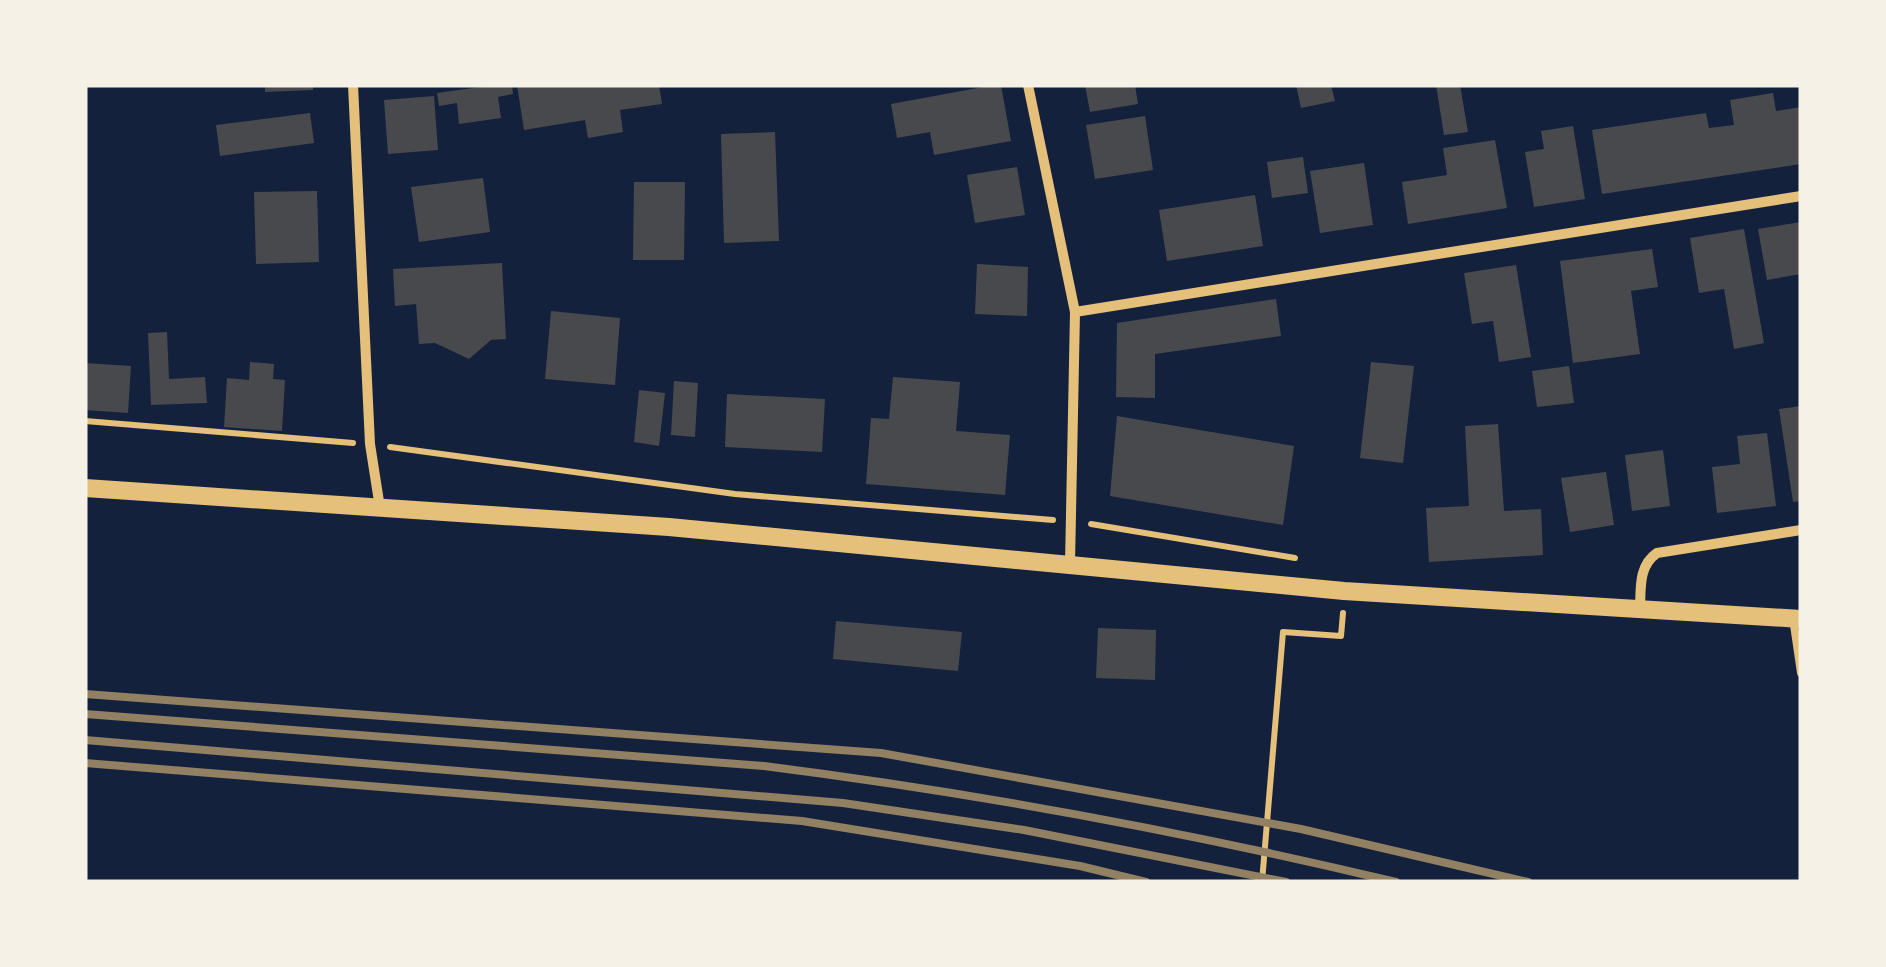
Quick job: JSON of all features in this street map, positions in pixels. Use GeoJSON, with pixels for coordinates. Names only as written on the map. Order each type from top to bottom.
{"type":"FeatureCollection","features":[{"type":"Feature","properties":{"kind":"street"},"geometry":{"type":"LineString","coordinates":[[353,85],[370,444],[380,508]]}},
{"type":"Feature","properties":{"kind":"street"},"geometry":{"type":"LineString","coordinates":[[1028,85],[1075,312],[1070,564]]}},
{"type":"Feature","properties":{"kind":"street"},"geometry":{"type":"LineString","coordinates":[[1075,312],[1801,196]]}},
{"type":"Feature","properties":{"kind":"street"},"geometry":{"type":"LineString","coordinates":[[85,488],[669,527],[1344,591],[1797,618]]}},
{"type":"Feature","properties":{"kind":"street"},"geometry":{"type":"LineString","coordinates":[[1640,610],[1642,572],[1656,553],[1801,530]]}},
{"type":"Feature","properties":{"kind":"lane"},"geometry":{"type":"LineString","coordinates":[[1797,618],[1801,673]]}},
{"type":"Feature","properties":{"kind":"path"},"geometry":{"type":"LineString","coordinates":[[85,421],[370,444],[735,494],[1073,521],[1306,559]]}},
{"type":"Feature","properties":{"kind":"path"},"geometry":{"type":"LineString","coordinates":[[1262,882],[1282,642]]}},
{"type":"Feature","properties":{"kind":"building"},"geometry":{"type":"Polygon","coordinates":[[[265,85],[313,85],[313,90],[265,92],[265,85]]]}},
{"type":"Feature","properties":{"kind":"building"},"geometry":{"type":"Polygon","coordinates":[[[512,85],[513,94],[498,97],[501,118],[459,124],[457,103],[439,106],[437,93],[512,85]]]}},
{"type":"Feature","properties":{"kind":"building"},"geometry":{"type":"Polygon","coordinates":[[[517,85],[659,85],[662,104],[620,110],[623,132],[588,138],[585,120],[524,130],[517,85]]]}},
{"type":"Feature","properties":{"kind":"building"},"geometry":{"type":"Polygon","coordinates":[[[1001,85],[1011,141],[934,155],[930,132],[897,138],[891,104],[1001,85]]]}},
{"type":"Feature","properties":{"kind":"building"},"geometry":{"type":"Polygon","coordinates":[[[1085,85],[1135,85],[1138,104],[1090,112],[1085,85]]]}},
{"type":"Feature","properties":{"kind":"building"},"geometry":{"type":"Polygon","coordinates":[[[1296,85],[1331,85],[1335,101],[1301,108],[1296,85]]]}},
{"type":"Feature","properties":{"kind":"building"},"geometry":{"type":"Polygon","coordinates":[[[1436,85],[1460,85],[1468,132],[1444,135],[1436,85]]]}},
{"type":"Feature","properties":{"kind":"building"},"geometry":{"type":"Polygon","coordinates":[[[1773,93],[1776,111],[1801,107],[1801,164],[1602,194],[1592,130],[1706,113],[1709,128],[1734,125],[1730,100],[1773,93]]]}},
{"type":"Feature","properties":{"kind":"building"},"geometry":{"type":"Polygon","coordinates":[[[434,96],[438,150],[388,154],[384,100],[434,96]]]}},
{"type":"Feature","properties":{"kind":"building"},"geometry":{"type":"Polygon","coordinates":[[[310,113],[314,143],[220,156],[216,125],[310,113]]]}},
{"type":"Feature","properties":{"kind":"building"},"geometry":{"type":"Polygon","coordinates":[[[1145,116],[1153,170],[1095,179],[1086,125],[1145,116]]]}},
{"type":"Feature","properties":{"kind":"building"},"geometry":{"type":"Polygon","coordinates":[[[1573,126],[1585,199],[1534,207],[1525,152],[1544,149],[1541,131],[1573,126]]]}},
{"type":"Feature","properties":{"kind":"building"},"geometry":{"type":"Polygon","coordinates":[[[775,132],[779,241],[724,243],[721,134],[775,132]]]}},
{"type":"Feature","properties":{"kind":"building"},"geometry":{"type":"Polygon","coordinates":[[[1495,140],[1507,208],[1408,224],[1402,182],[1447,175],[1443,148],[1495,140]]]}},
{"type":"Feature","properties":{"kind":"building"},"geometry":{"type":"Polygon","coordinates":[[[1303,157],[1308,193],[1272,198],[1267,162],[1303,157]]]}},
{"type":"Feature","properties":{"kind":"building"},"geometry":{"type":"Polygon","coordinates":[[[1364,163],[1373,225],[1320,233],[1310,171],[1364,163]]]}},
{"type":"Feature","properties":{"kind":"building"},"geometry":{"type":"Polygon","coordinates":[[[1017,167],[1025,215],[975,223],[967,175],[1017,167]]]}},
{"type":"Feature","properties":{"kind":"building"},"geometry":{"type":"Polygon","coordinates":[[[483,178],[490,232],[419,242],[411,187],[483,178]]]}},
{"type":"Feature","properties":{"kind":"building"},"geometry":{"type":"Polygon","coordinates":[[[634,182],[685,182],[684,260],[633,260],[634,182]]]}},
{"type":"Feature","properties":{"kind":"building"},"geometry":{"type":"Polygon","coordinates":[[[317,191],[319,262],[256,264],[254,192],[317,191]]]}},
{"type":"Feature","properties":{"kind":"building"},"geometry":{"type":"Polygon","coordinates":[[[1255,195],[1263,246],[1167,261],[1159,210],[1255,195]]]}},
{"type":"Feature","properties":{"kind":"building"},"geometry":{"type":"Polygon","coordinates":[[[1801,222],[1801,274],[1767,280],[1758,229],[1801,222]]]}},
{"type":"Feature","properties":{"kind":"building"},"geometry":{"type":"Polygon","coordinates":[[[1744,229],[1764,343],[1734,349],[1724,289],[1699,293],[1690,238],[1744,229]]]}},
{"type":"Feature","properties":{"kind":"building"},"geometry":{"type":"Polygon","coordinates":[[[1652,249],[1658,287],[1631,291],[1640,354],[1573,363],[1560,261],[1652,249]]]}},
{"type":"Feature","properties":{"kind":"building"},"geometry":{"type":"Polygon","coordinates":[[[502,263],[506,339],[491,340],[469,359],[435,343],[419,344],[416,304],[395,306],[393,269],[502,263]]]}},
{"type":"Feature","properties":{"kind":"building"},"geometry":{"type":"Polygon","coordinates":[[[977,264],[1028,267],[1027,316],[975,314],[977,264]]]}},
{"type":"Feature","properties":{"kind":"building"},"geometry":{"type":"Polygon","coordinates":[[[1516,265],[1531,357],[1499,362],[1493,321],[1472,324],[1464,273],[1516,265]]]}},
{"type":"Feature","properties":{"kind":"building"},"geometry":{"type":"Polygon","coordinates":[[[1276,299],[1281,336],[1155,354],[1155,398],[1116,397],[1117,323],[1276,299]]]}},
{"type":"Feature","properties":{"kind":"building"},"geometry":{"type":"Polygon","coordinates":[[[551,311],[620,318],[615,385],[545,379],[551,311]]]}},
{"type":"Feature","properties":{"kind":"building"},"geometry":{"type":"Polygon","coordinates":[[[167,332],[169,379],[205,377],[207,403],[151,405],[148,333],[167,332]]]}},
{"type":"Feature","properties":{"kind":"building"},"geometry":{"type":"Polygon","coordinates":[[[250,362],[274,364],[273,379],[285,380],[282,431],[224,427],[227,378],[249,380],[250,362]]]}},
{"type":"Feature","properties":{"kind":"building"},"geometry":{"type":"Polygon","coordinates":[[[1371,362],[1414,366],[1403,463],[1360,458],[1371,362]]]}},
{"type":"Feature","properties":{"kind":"building"},"geometry":{"type":"Polygon","coordinates":[[[85,363],[131,366],[128,413],[85,410],[85,363]]]}},
{"type":"Feature","properties":{"kind":"building"},"geometry":{"type":"Polygon","coordinates":[[[1569,366],[1574,403],[1537,407],[1532,371],[1569,366]]]}},
{"type":"Feature","properties":{"kind":"building"},"geometry":{"type":"Polygon","coordinates":[[[893,377],[960,382],[956,431],[1010,435],[1005,495],[866,484],[871,418],[889,419],[893,377]]]}},
{"type":"Feature","properties":{"kind":"building"},"geometry":{"type":"Polygon","coordinates":[[[674,381],[698,383],[695,437],[671,435],[674,381]]]}},
{"type":"Feature","properties":{"kind":"building"},"geometry":{"type":"Polygon","coordinates":[[[639,390],[665,393],[659,446],[634,442],[639,390]]]}},
{"type":"Feature","properties":{"kind":"building"},"geometry":{"type":"Polygon","coordinates":[[[727,394],[825,399],[822,452],[725,447],[727,394]]]}},
{"type":"Feature","properties":{"kind":"building"},"geometry":{"type":"Polygon","coordinates":[[[1801,406],[1801,501],[1793,502],[1779,409],[1801,406]]]}},
{"type":"Feature","properties":{"kind":"building"},"geometry":{"type":"Polygon","coordinates":[[[1117,416],[1294,446],[1283,525],[1110,496],[1117,416]]]}},
{"type":"Feature","properties":{"kind":"building"},"geometry":{"type":"Polygon","coordinates":[[[1498,424],[1504,511],[1541,509],[1543,555],[1429,562],[1426,508],[1469,506],[1465,426],[1498,424]]]}},
{"type":"Feature","properties":{"kind":"building"},"geometry":{"type":"Polygon","coordinates":[[[1767,433],[1776,506],[1717,513],[1712,467],[1740,464],[1737,436],[1767,433]]]}},
{"type":"Feature","properties":{"kind":"building"},"geometry":{"type":"Polygon","coordinates":[[[1663,450],[1670,506],[1632,511],[1625,455],[1663,450]]]}},
{"type":"Feature","properties":{"kind":"building"},"geometry":{"type":"Polygon","coordinates":[[[1606,472],[1614,525],[1570,532],[1561,478],[1606,472]]]}},
{"type":"Feature","properties":{"kind":"building"},"geometry":{"type":"Polygon","coordinates":[[[836,621],[962,632],[958,671],[833,659],[836,621]]]}},
{"type":"Feature","properties":{"kind":"building"},"geometry":{"type":"Polygon","coordinates":[[[1098,628],[1156,630],[1155,680],[1096,678],[1098,628]]]}},
{"type":"Feature","properties":{"kind":"railway"},"geometry":{"type":"LineString","coordinates":[[85,694],[881,753],[1301,829],[1528,882]]}},
{"type":"Feature","properties":{"kind":"railway"},"geometry":{"type":"LineString","coordinates":[[85,714],[764,766],[1082,815],[1396,882]]}},
{"type":"Feature","properties":{"kind":"railway"},"geometry":{"type":"LineString","coordinates":[[85,740],[843,803],[1024,830],[1286,882]]}},
{"type":"Feature","properties":{"kind":"railway"},"geometry":{"type":"LineString","coordinates":[[85,763],[802,821],[1080,866],[1146,882]]}}]}
